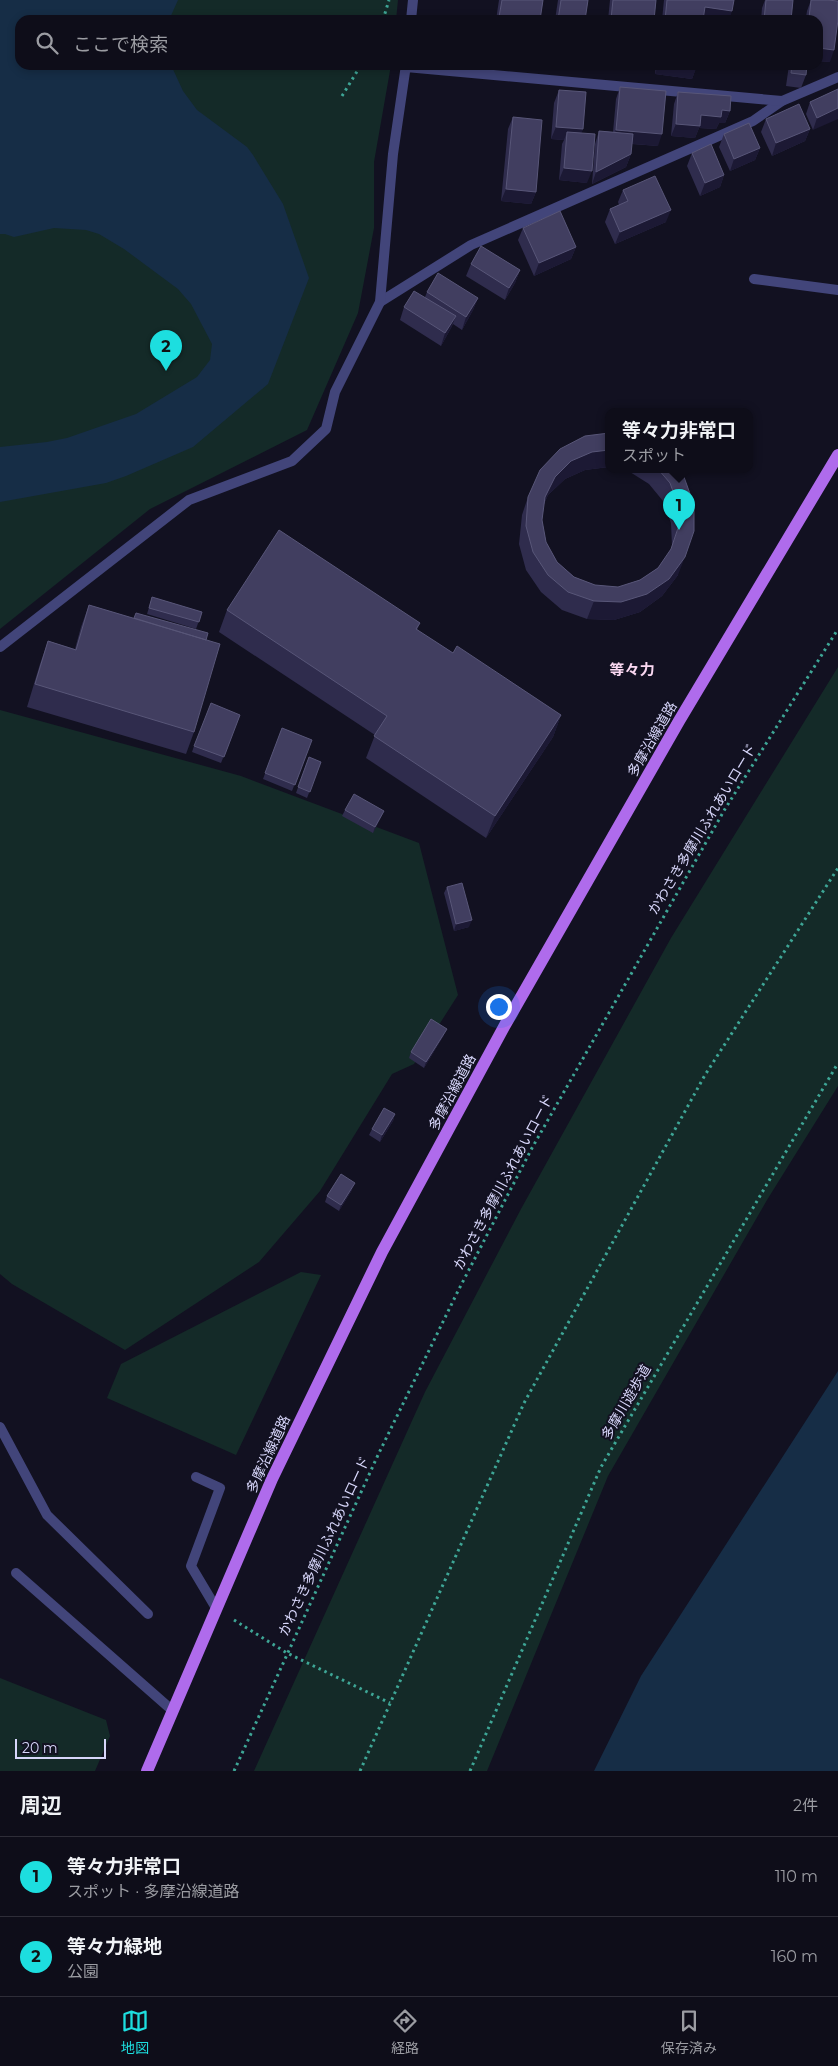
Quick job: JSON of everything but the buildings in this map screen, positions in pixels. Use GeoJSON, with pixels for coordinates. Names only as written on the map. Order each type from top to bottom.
{"type":"FeatureCollection","features":[{"type":"Feature","properties":{"kind":"main road","name":"多摩沿線道路"},"geometry":{"type":"LineString","coordinates":[[147,1771],[276,1470],[369,1278],[505,1025],[650,772],[838,455]]}},
{"type":"Feature","properties":{"kind":"street"},"geometry":{"type":"LineString","coordinates":[[412,15],[413,0]]}},
{"type":"Feature","properties":{"kind":"street"},"geometry":{"type":"LineString","coordinates":[[0,647],[189,500],[292,461],[326,429],[335,392],[380,302],[393,154],[405,70]]}},
{"type":"Feature","properties":{"kind":"street"},"geometry":{"type":"LineString","coordinates":[[449,70],[782,101]]}},
{"type":"Feature","properties":{"kind":"street"},"geometry":{"type":"LineString","coordinates":[[380,302],[471,245],[753,122],[782,101],[838,78]]}},
{"type":"Feature","properties":{"kind":"street"},"geometry":{"type":"LineString","coordinates":[[754,279],[838,290]]}},
{"type":"Feature","properties":{"kind":"street"},"geometry":{"type":"LineString","coordinates":[[0,1427],[47,1515],[148,1614]]}},
{"type":"Feature","properties":{"kind":"street"},"geometry":{"type":"LineString","coordinates":[[196,1477],[220,1488],[191,1566],[216,1608]]}},
{"type":"Feature","properties":{"kind":"street"},"geometry":{"type":"LineString","coordinates":[[16,1573],[173,1711]]}},
{"type":"Feature","properties":{"kind":"path"},"geometry":{"type":"LineString","coordinates":[[384,15],[389,0]]}},
{"type":"Feature","properties":{"kind":"path"},"geometry":{"type":"LineString","coordinates":[[342,96],[357,70]]}},
{"type":"Feature","properties":{"kind":"path","name":"かわさき多摩川ふれあいロード"},"geometry":{"type":"LineString","coordinates":[[234,1771],[382,1446],[458,1291],[532,1148],[725,809],[838,629]]}},
{"type":"Feature","properties":{"kind":"path"},"geometry":{"type":"LineString","coordinates":[[360,1771],[524,1403],[705,1074],[838,868]]}},
{"type":"Feature","properties":{"kind":"path","name":"多摩川遊歩道"},"geometry":{"type":"LineString","coordinates":[[470,1771],[601,1467],[838,1063]]}},
{"type":"Feature","properties":{"kind":"path"},"geometry":{"type":"LineString","coordinates":[[249,1630],[287,1653],[390,1703]]}},
{"type":"Feature","properties":{"kind":"green space"},"geometry":{"type":"Polygon","coordinates":[[[0,0],[398,0],[396,15],[15,15],[15,70],[390,70],[374,162],[374,228],[358,313],[307,430],[150,509],[0,629],[0,0]]]}},
{"type":"Feature","properties":{"kind":"green space"},"geometry":{"type":"Polygon","coordinates":[[[838,667],[838,1086],[767,1200],[608,1476],[487,1771],[254,1771],[425,1392],[521,1209],[671,938],[838,667]]]}},
{"type":"Feature","properties":{"kind":"green space"},"geometry":{"type":"Polygon","coordinates":[[[0,710],[241,776],[419,843],[458,995],[414,1064],[392,1074],[320,1191],[259,1262],[125,1350],[12,1284],[0,1274],[0,710]]]}},
{"type":"Feature","properties":{"kind":"green space"},"geometry":{"type":"Polygon","coordinates":[[[301,1272],[321,1275],[236,1455],[107,1398],[121,1364],[301,1272]]]}},
{"type":"Feature","properties":{"kind":"green space"},"geometry":{"type":"Polygon","coordinates":[[[0,1678],[106,1720],[110,1736],[95,1771],[0,1771],[0,1678]]]}},
{"type":"Feature","properties":{"kind":"water"},"geometry":{"type":"Polygon","coordinates":[[[0,0],[178,0],[171,15],[15,15],[15,70],[173,70],[183,91],[197,110],[247,147],[253,155],[283,204],[309,278],[268,384],[193,447],[106,483],[0,502],[0,447],[67,438],[136,414],[197,377],[210,360],[212,344],[191,304],[178,289],[124,249],[99,234],[86,230],[54,228],[14,237],[0,234],[0,0]]]}},
{"type":"Feature","properties":{"kind":"water"},"geometry":{"type":"Polygon","coordinates":[[[838,1371],[838,1771],[594,1771],[641,1676],[838,1371]]]}},
{"type":"Feature","properties":{"kind":"place","name":"等々力緑地"},"geometry":{"type":"Point","coordinates":[166,371]}},
{"type":"Feature","properties":{"kind":"place","name":"等々力非常口"},"geometry":{"type":"Point","coordinates":[679,530]}},
{"type":"Feature","properties":{"kind":"district","name":"等々力"},"geometry":{"type":"Point","coordinates":[632,669]}}]}
